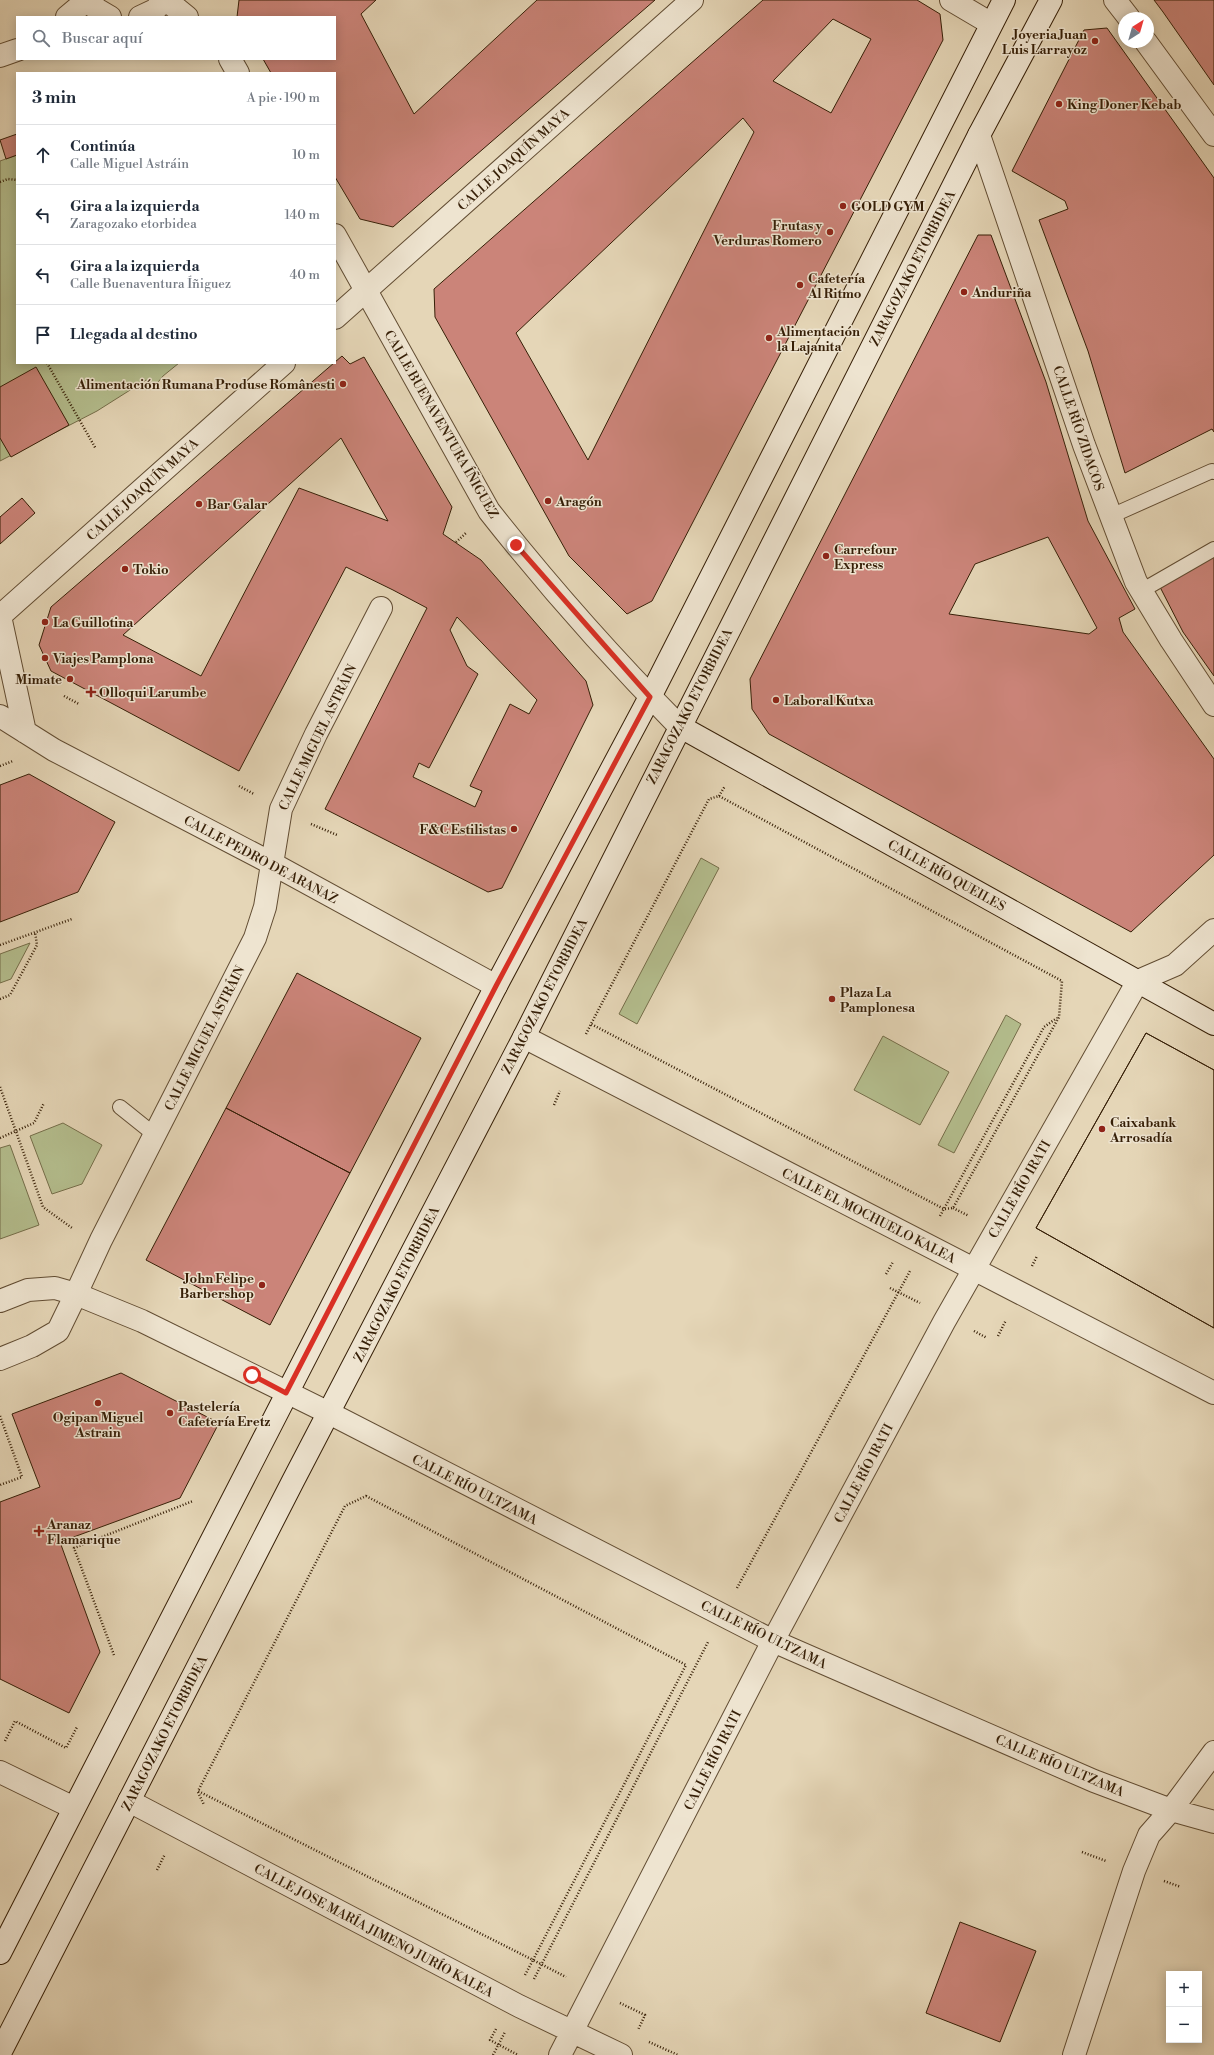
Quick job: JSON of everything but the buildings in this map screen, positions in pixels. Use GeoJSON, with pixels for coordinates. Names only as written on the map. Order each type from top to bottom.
{"type":"FeatureCollection","features":[{"type":"Feature","properties":{"kind":"street"},"geometry":{"type":"LineString","coordinates":[[68,16],[87,0],[98,10],[108,16]]}},
{"type":"Feature","properties":{"kind":"street"},"geometry":{"type":"LineString","coordinates":[[142,16],[154,10],[165,0],[186,16]]}},
{"type":"Feature","properties":{"kind":"street","name":"CALLE JOAQUÍN MAYA"},"geometry":{"type":"LineString","coordinates":[[336,317],[692,0]]}},
{"type":"Feature","properties":{"kind":"street"},"geometry":{"type":"LineString","coordinates":[[951,0],[990,23]]}},
{"type":"Feature","properties":{"kind":"street"},"geometry":{"type":"LineString","coordinates":[[0,1953],[496,986],[650,697],[990,23],[1004,0]]}},
{"type":"Feature","properties":{"kind":"street","name":"ZARAGOZAKO ETORBIDEA"},"geometry":{"type":"LineString","coordinates":[[0,2053],[524,1036],[679,726],[979,135],[1051,0]]}},
{"type":"Feature","properties":{"kind":"street"},"geometry":{"type":"LineString","coordinates":[[1115,0],[1124,12]]}},
{"type":"Feature","properties":{"kind":"street"},"geometry":{"type":"LineString","coordinates":[[1150,48],[1214,135]]}},
{"type":"Feature","properties":{"kind":"street"},"geometry":{"type":"LineString","coordinates":[[0,56],[16,50]]}},
{"type":"Feature","properties":{"kind":"street"},"geometry":{"type":"LineString","coordinates":[[231,60],[237,72]]}},
{"type":"Feature","properties":{"kind":"street","name":"CALLE RÍO ZIDACOS"},"geometry":{"type":"LineString","coordinates":[[979,135],[1084,445],[1136,582],[1171,640],[1214,705]]}},
{"type":"Feature","properties":{"kind":"street","name":"CALLE BUENAVENTURA ÍÑIGUEZ"},"geometry":{"type":"LineString","coordinates":[[336,237],[489,511],[526,556],[650,697],[679,726]]}},
{"type":"Feature","properties":{"kind":"street","name":"CALLE JOAQUÍN MAYA"},"geometry":{"type":"LineString","coordinates":[[0,616],[283,364]]}},
{"type":"Feature","properties":{"kind":"street","name":"CALLE MIGUEL ASTRÁIN"},"geometry":{"type":"LineString","coordinates":[[0,1359],[32,1346],[58,1331],[101,1240],[255,938],[264,907],[281,809],[316,734],[381,608]]}},
{"type":"Feature","properties":{"kind":"street"},"geometry":{"type":"LineString","coordinates":[[0,616],[25,732]]}},
{"type":"Feature","properties":{"kind":"street","name":"CALLE PEDRO DE ARANAZ"},"geometry":{"type":"LineString","coordinates":[[0,716],[54,750],[271,863],[496,986]]}},
{"type":"Feature","properties":{"kind":"street","name":"CALLE RÍO QUEILES"},"geometry":{"type":"LineString","coordinates":[[679,726],[1214,1024]]}},
{"type":"Feature","properties":{"kind":"street"},"geometry":{"type":"LineString","coordinates":[[1138,981],[1175,965],[1214,930]]}},
{"type":"Feature","properties":{"kind":"street","name":"CALLE RÍO IRATI"},"geometry":{"type":"LineString","coordinates":[[560,2055],[773,1641],[973,1269],[1138,981]]}},
{"type":"Feature","properties":{"kind":"street","name":"CALLE EL MOCHUELO KALEA"},"geometry":{"type":"LineString","coordinates":[[524,1036],[572,1063],[604,1078],[1214,1393]]}},
{"type":"Feature","properties":{"kind":"street"},"geometry":{"type":"LineString","coordinates":[[0,1301],[28,1290],[55,1288],[76,1294],[142,1321],[329,1413]]}},
{"type":"Feature","properties":{"kind":"street","name":"CALLE RÍO ULTZAMA"},"geometry":{"type":"LineString","coordinates":[[329,1413],[773,1641],[1094,1781],[1171,1810],[1214,1822]]}},
{"type":"Feature","properties":{"kind":"street"},"geometry":{"type":"LineString","coordinates":[[1074,2055],[1134,1871],[1149,1835],[1171,1810],[1214,1752]]}},
{"type":"Feature","properties":{"kind":"street"},"geometry":{"type":"LineString","coordinates":[[0,1772],[74,1808]]}},
{"type":"Feature","properties":{"kind":"street","name":"CALLE JOSE MARÍA JIMENO JURÍO KALEA"},"geometry":{"type":"LineString","coordinates":[[129,1801],[571,2033],[621,2055]]}},
{"type":"Feature","properties":{"kind":"lane"},"geometry":{"type":"LineString","coordinates":[[1111,516],[1212,471],[1214,472]]}},
{"type":"Feature","properties":{"kind":"lane"},"geometry":{"type":"LineString","coordinates":[[1141,591],[1214,549]]}},
{"type":"Feature","properties":{"kind":"lane"},"geometry":{"type":"LineString","coordinates":[[120,1108],[155,1135]]}},
{"type":"Feature","properties":{"kind":"path"},"geometry":{"type":"LineString","coordinates":[[0,182],[8,179],[16,180]]}},
{"type":"Feature","properties":{"kind":"path"},"geometry":{"type":"LineString","coordinates":[[48,364],[96,449]]}},
{"type":"Feature","properties":{"kind":"path"},"geometry":{"type":"LineString","coordinates":[[456,542],[466,533]]}},
{"type":"Feature","properties":{"kind":"path"},"geometry":{"type":"LineString","coordinates":[[64,696],[79,704]]}},
{"type":"Feature","properties":{"kind":"path"},"geometry":{"type":"LineString","coordinates":[[0,766],[17,760]]}},
{"type":"Feature","properties":{"kind":"path"},"geometry":{"type":"LineString","coordinates":[[239,786],[254,794]]}},
{"type":"Feature","properties":{"kind":"path"},"geometry":{"type":"LineString","coordinates":[[554,1105],[591,1024],[709,799],[719,796],[1062,981],[1059,1017],[953,1208],[944,1210],[591,1024]]}},
{"type":"Feature","properties":{"kind":"path"},"geometry":{"type":"LineString","coordinates":[[308,823],[337,835]]}},
{"type":"Feature","properties":{"kind":"path"},"geometry":{"type":"LineString","coordinates":[[0,945],[72,919]]}},
{"type":"Feature","properties":{"kind":"path"},"geometry":{"type":"LineString","coordinates":[[0,999],[10,995],[37,944],[35,932]]}},
{"type":"Feature","properties":{"kind":"path"},"geometry":{"type":"LineString","coordinates":[[493,2055],[722,1616],[1044,1027],[1059,1017]]}},
{"type":"Feature","properties":{"kind":"path"},"geometry":{"type":"LineString","coordinates":[[0,1087],[43,1207],[73,1228]]}},
{"type":"Feature","properties":{"kind":"path"},"geometry":{"type":"LineString","coordinates":[[0,1138],[34,1123],[44,1103]]}},
{"type":"Feature","properties":{"kind":"path"},"geometry":{"type":"LineString","coordinates":[[0,1416],[22,1477],[0,1485]]}},
{"type":"Feature","properties":{"kind":"path"},"geometry":{"type":"LineString","coordinates":[[366,1496],[686,1665],[533,1960],[198,1791],[346,1506],[366,1496]]}},
{"type":"Feature","properties":{"kind":"path"},"geometry":{"type":"LineString","coordinates":[[114,1654],[74,1548],[193,1501]]}},
{"type":"Feature","properties":{"kind":"path"},"geometry":{"type":"LineString","coordinates":[[3,1746],[15,1721],[66,1748],[77,1727]]}},
{"type":"Feature","properties":{"kind":"path"},"geometry":{"type":"LineString","coordinates":[[490,2040],[518,2055]]}},
{"type":"Feature","properties":{"kind":"green space"},"geometry":{"type":"Polygon","coordinates":[[[16,155],[16,364],[178,364],[163,376],[155,386],[146,380],[97,411],[0,461],[0,161],[16,155]]]}},
{"type":"Feature","properties":{"kind":"green space"},"geometry":{"type":"Polygon","coordinates":[[[701,858],[719,868],[637,1024],[619,1014],[701,858]]]}},
{"type":"Feature","properties":{"kind":"green space"},"geometry":{"type":"Polygon","coordinates":[[[30,943],[11,979],[0,983],[0,954],[30,943]]]}},
{"type":"Feature","properties":{"kind":"green space"},"geometry":{"type":"Polygon","coordinates":[[[1006,1015],[1021,1024],[954,1153],[938,1145],[1006,1015]]]}},
{"type":"Feature","properties":{"kind":"green space"},"geometry":{"type":"Polygon","coordinates":[[[883,1036],[949,1072],[920,1125],[854,1090],[883,1036]]]}},
{"type":"Feature","properties":{"kind":"green space"},"geometry":{"type":"Polygon","coordinates":[[[63,1123],[102,1145],[82,1184],[52,1194],[30,1136],[63,1123]]]}},
{"type":"Feature","properties":{"kind":"green space"},"geometry":{"type":"Polygon","coordinates":[[[10,1145],[39,1225],[0,1239],[0,1148],[10,1145]]]}},
{"type":"Feature","properties":{"kind":"place","name":"Joyeria Juan Luis Larrayoz"},"geometry":{"type":"Point","coordinates":[1095,41]}},
{"type":"Feature","properties":{"kind":"place","name":"King Doner Kebab"},"geometry":{"type":"Point","coordinates":[1059,104]}},
{"type":"Feature","properties":{"kind":"place","name":"GOLD GYM"},"geometry":{"type":"Point","coordinates":[843,206]}},
{"type":"Feature","properties":{"kind":"place","name":"Frutas y Verduras Romero"},"geometry":{"type":"Point","coordinates":[830,232]}},
{"type":"Feature","properties":{"kind":"place","name":"Cafetería Al Ritmo"},"geometry":{"type":"Point","coordinates":[800,285]}},
{"type":"Feature","properties":{"kind":"place","name":"Anduriña"},"geometry":{"type":"Point","coordinates":[964,292]}},
{"type":"Feature","properties":{"kind":"place","name":"Alimentación la Lajanita"},"geometry":{"type":"Point","coordinates":[769,338]}},
{"type":"Feature","properties":{"kind":"place","name":"Alimentación Rumana Produse Românesti"},"geometry":{"type":"Point","coordinates":[343,384]}},
{"type":"Feature","properties":{"kind":"place","name":"Aragón"},"geometry":{"type":"Point","coordinates":[548,501]}},
{"type":"Feature","properties":{"kind":"place","name":"Bar Galar"},"geometry":{"type":"Point","coordinates":[199,504]}},
{"type":"Feature","properties":{"kind":"place","name":"Carrefour Express"},"geometry":{"type":"Point","coordinates":[826,556]}},
{"type":"Feature","properties":{"kind":"place","name":"Tokio"},"geometry":{"type":"Point","coordinates":[125,569]}},
{"type":"Feature","properties":{"kind":"place","name":"La Guillotina"},"geometry":{"type":"Point","coordinates":[45,622]}},
{"type":"Feature","properties":{"kind":"place","name":"Viajes Pamplona"},"geometry":{"type":"Point","coordinates":[45,658]}},
{"type":"Feature","properties":{"kind":"place","name":"Mimate"},"geometry":{"type":"Point","coordinates":[70,679]}},
{"type":"Feature","properties":{"kind":"place","name":"Olloqui Larumbe"},"geometry":{"type":"Point","coordinates":[91,692]}},
{"type":"Feature","properties":{"kind":"place","name":"Laboral Kutxa"},"geometry":{"type":"Point","coordinates":[776,700]}},
{"type":"Feature","properties":{"kind":"place","name":"F&C Estilistas"},"geometry":{"type":"Point","coordinates":[514,829]}},
{"type":"Feature","properties":{"kind":"place","name":"Plaza La Pamplonesa"},"geometry":{"type":"Point","coordinates":[832,999]}},
{"type":"Feature","properties":{"kind":"place","name":"Caixabank Arrosadía"},"geometry":{"type":"Point","coordinates":[1102,1129]}},
{"type":"Feature","properties":{"kind":"place","name":"John Felipe Barbershop"},"geometry":{"type":"Point","coordinates":[262,1285]}},
{"type":"Feature","properties":{"kind":"place","name":"Ogipan Miguel Astrain"},"geometry":{"type":"Point","coordinates":[98,1403]}},
{"type":"Feature","properties":{"kind":"place","name":"Pastelería Cafetería Eretz"},"geometry":{"type":"Point","coordinates":[170,1413]}},
{"type":"Feature","properties":{"kind":"place","name":"Aranaz Flamarique"},"geometry":{"type":"Point","coordinates":[39,1531]}},
{"type":"Feature","properties":{"kind":"route"},"geometry":{"type":"LineString","coordinates":[[252,1375],[286,1393],[496,986],[650,697],[516,545]]}}]}
